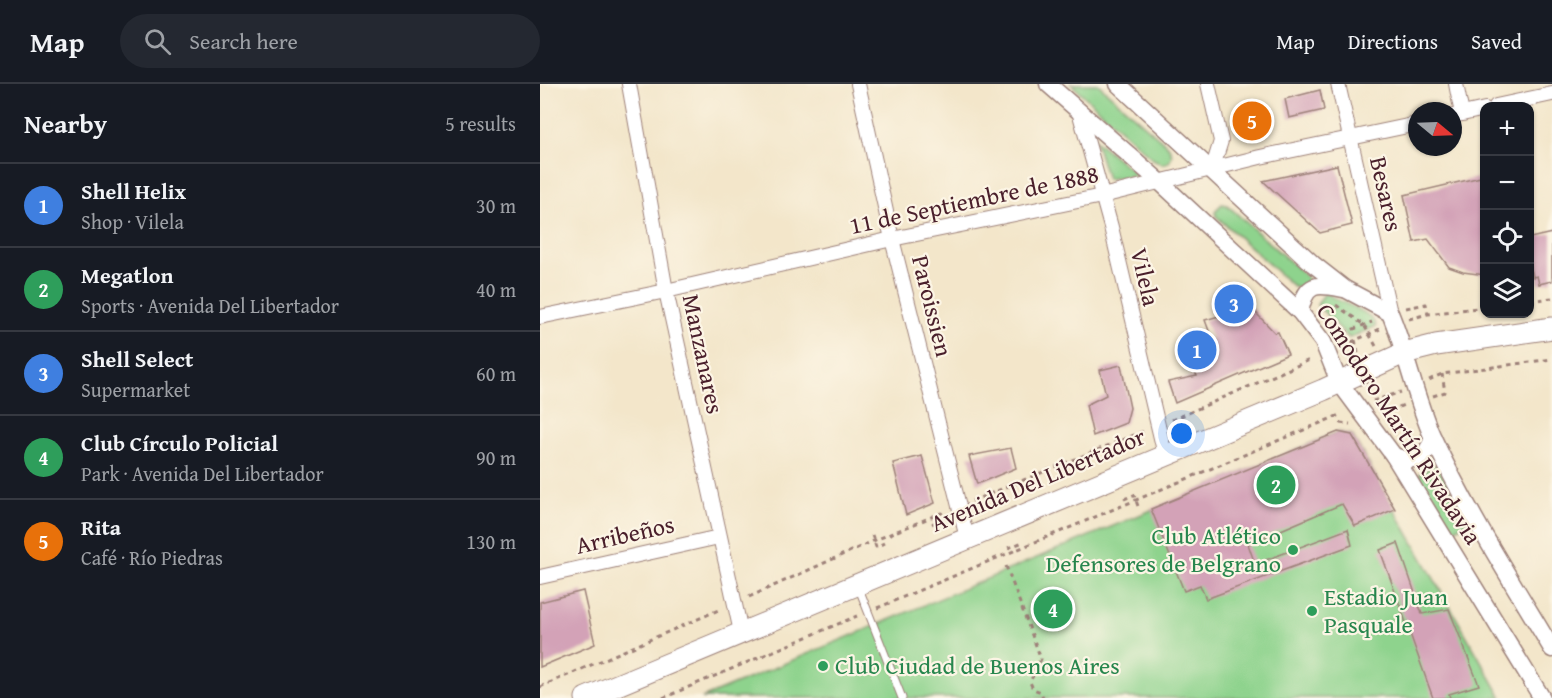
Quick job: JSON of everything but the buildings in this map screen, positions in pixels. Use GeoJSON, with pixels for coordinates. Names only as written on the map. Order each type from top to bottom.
{"type":"FeatureCollection","features":[{"type":"Feature","properties":{"kind":"main road","name":"Avenida Del Libertador"},"geometry":{"type":"LineString","coordinates":[[586,698],[1339,382],[1404,352],[1552,328]]}},
{"type":"Feature","properties":{"kind":"street","name":"Manzanares"},"geometry":{"type":"LineString","coordinates":[[628,84],[666,291],[741,633]]}},
{"type":"Feature","properties":{"kind":"street","name":"Paroissien"},"geometry":{"type":"LineString","coordinates":[[858,84],[892,239],[967,538]]}},
{"type":"Feature","properties":{"kind":"street","name":"Comodoro Martín Rivadavia"},"geometry":{"type":"LineString","coordinates":[[1048,84],[1160,182],[1300,312],[1326,347],[1339,382],[1395,456],[1542,698]]}},
{"type":"Feature","properties":{"kind":"street","name":"Comodoro Martín Rivadavia"},"geometry":{"type":"LineString","coordinates":[[1118,84],[1313,264],[1345,289],[1392,318],[1433,438],[1478,524],[1552,649]]}},
{"type":"Feature","properties":{"kind":"street"},"geometry":{"type":"LineString","coordinates":[[1208,84],[1221,141],[1212,170]]}},
{"type":"Feature","properties":{"kind":"street","name":"Besares"},"geometry":{"type":"LineString","coordinates":[[1338,84],[1392,318]]}},
{"type":"Feature","properties":{"kind":"street"},"geometry":{"type":"LineString","coordinates":[[1456,84],[1457,102]]}},
{"type":"Feature","properties":{"kind":"street"},"geometry":{"type":"LineString","coordinates":[[1515,102],[1552,94]]}},
{"type":"Feature","properties":{"kind":"street"},"geometry":{"type":"LineString","coordinates":[[1462,114],[1480,110]]}},
{"type":"Feature","properties":{"kind":"street","name":"Vilela"},"geometry":{"type":"LineString","coordinates":[[1079,111],[1165,455]]}},
{"type":"Feature","properties":{"kind":"street","name":"11 de Septiembre de 1888"},"geometry":{"type":"LineString","coordinates":[[540,317],[666,291],[892,239],[1102,196],[1260,157],[1408,126]]}},
{"type":"Feature","properties":{"kind":"street"},"geometry":{"type":"LineString","coordinates":[[1300,312],[1303,297],[1313,287],[1325,285],[1345,289]]}},
{"type":"Feature","properties":{"kind":"street"},"geometry":{"type":"LineString","coordinates":[[1395,456],[1408,460],[1418,459],[1428,451],[1433,438]]}},
{"type":"Feature","properties":{"kind":"street","name":"Arribeños"},"geometry":{"type":"LineString","coordinates":[[540,578],[719,537]]}},
{"type":"Feature","properties":{"kind":"lane"},"geometry":{"type":"LineString","coordinates":[[857,584],[902,698]]}},
{"type":"Feature","properties":{"kind":"path"},"geometry":{"type":"LineString","coordinates":[[1534,300],[1552,298]]}},
{"type":"Feature","properties":{"kind":"path"},"geometry":{"type":"LineString","coordinates":[[540,687],[873,541],[1157,426],[1392,318],[1426,304],[1428,314]]}},
{"type":"Feature","properties":{"kind":"path"},"geometry":{"type":"LineString","coordinates":[[1326,347],[1392,318],[1480,308]]}},
{"type":"Feature","properties":{"kind":"path"},"geometry":{"type":"LineString","coordinates":[[663,698],[1136,500],[1417,393],[1442,374],[1552,359]]}},
{"type":"Feature","properties":{"kind":"path"},"geometry":{"type":"LineString","coordinates":[[1340,423],[1353,424],[1363,413],[1417,393],[1445,392],[1442,374]]}},
{"type":"Feature","properties":{"kind":"path"},"geometry":{"type":"LineString","coordinates":[[1124,499],[1134,495],[1139,509]]}},
{"type":"Feature","properties":{"kind":"path"},"geometry":{"type":"LineString","coordinates":[[932,524],[939,520]]}},
{"type":"Feature","properties":{"kind":"path"},"geometry":{"type":"LineString","coordinates":[[872,535],[876,547],[884,543]]}},
{"type":"Feature","properties":{"kind":"path"},"geometry":{"type":"LineString","coordinates":[[1008,548],[1023,542]]}},
{"type":"Feature","properties":{"kind":"path"},"geometry":{"type":"LineString","coordinates":[[1006,566],[1041,659],[1030,682],[1033,689],[1041,692],[1043,698]]}},
{"type":"Feature","properties":{"kind":"green space"},"geometry":{"type":"Polygon","coordinates":[[[1071,84],[1098,84],[1169,147],[1172,155],[1169,162],[1162,164],[1153,159],[1071,84]]]}},
{"type":"Feature","properties":{"kind":"green space"},"geometry":{"type":"Polygon","coordinates":[[[1095,140],[1137,175],[1107,179],[1095,140]]]}},
{"type":"Feature","properties":{"kind":"green space"},"geometry":{"type":"Polygon","coordinates":[[[1222,204],[1227,205],[1307,277],[1307,281],[1299,288],[1294,287],[1216,216],[1215,211],[1222,204]]]}},
{"type":"Feature","properties":{"kind":"green space"},"geometry":{"type":"Polygon","coordinates":[[[1324,294],[1363,312],[1373,320],[1376,326],[1349,338],[1317,305],[1324,294]]]}},
{"type":"Feature","properties":{"kind":"green space"},"geometry":{"type":"Polygon","coordinates":[[[1338,432],[1352,435],[1502,698],[702,698],[1338,432]]]}},
{"type":"Feature","properties":{"kind":"green space"},"geometry":{"type":"Polygon","coordinates":[[[1437,464],[1468,522],[1449,533],[1419,474],[1437,464]]]}},
{"type":"Feature","properties":{"kind":"place","name":"Rita"},"geometry":{"type":"Point","coordinates":[1252,121]}},
{"type":"Feature","properties":{"kind":"place","name":"Shell Select"},"geometry":{"type":"Point","coordinates":[1234,304]}},
{"type":"Feature","properties":{"kind":"place","name":"Shell Helix"},"geometry":{"type":"Point","coordinates":[1197,350]}},
{"type":"Feature","properties":{"kind":"place","name":"Megatlon"},"geometry":{"type":"Point","coordinates":[1276,485]}},
{"type":"Feature","properties":{"kind":"place","name":"Club Atlético Defensores de Belgrano"},"geometry":{"type":"Point","coordinates":[1293,550]}},
{"type":"Feature","properties":{"kind":"place","name":"Club Círculo Policial"},"geometry":{"type":"Point","coordinates":[1053,609]}},
{"type":"Feature","properties":{"kind":"place","name":"Estadio Juan Pasquale"},"geometry":{"type":"Point","coordinates":[1312,611]}},
{"type":"Feature","properties":{"kind":"place","name":"Club Ciudad de Buenos Aires"},"geometry":{"type":"Point","coordinates":[823,666]}}]}
